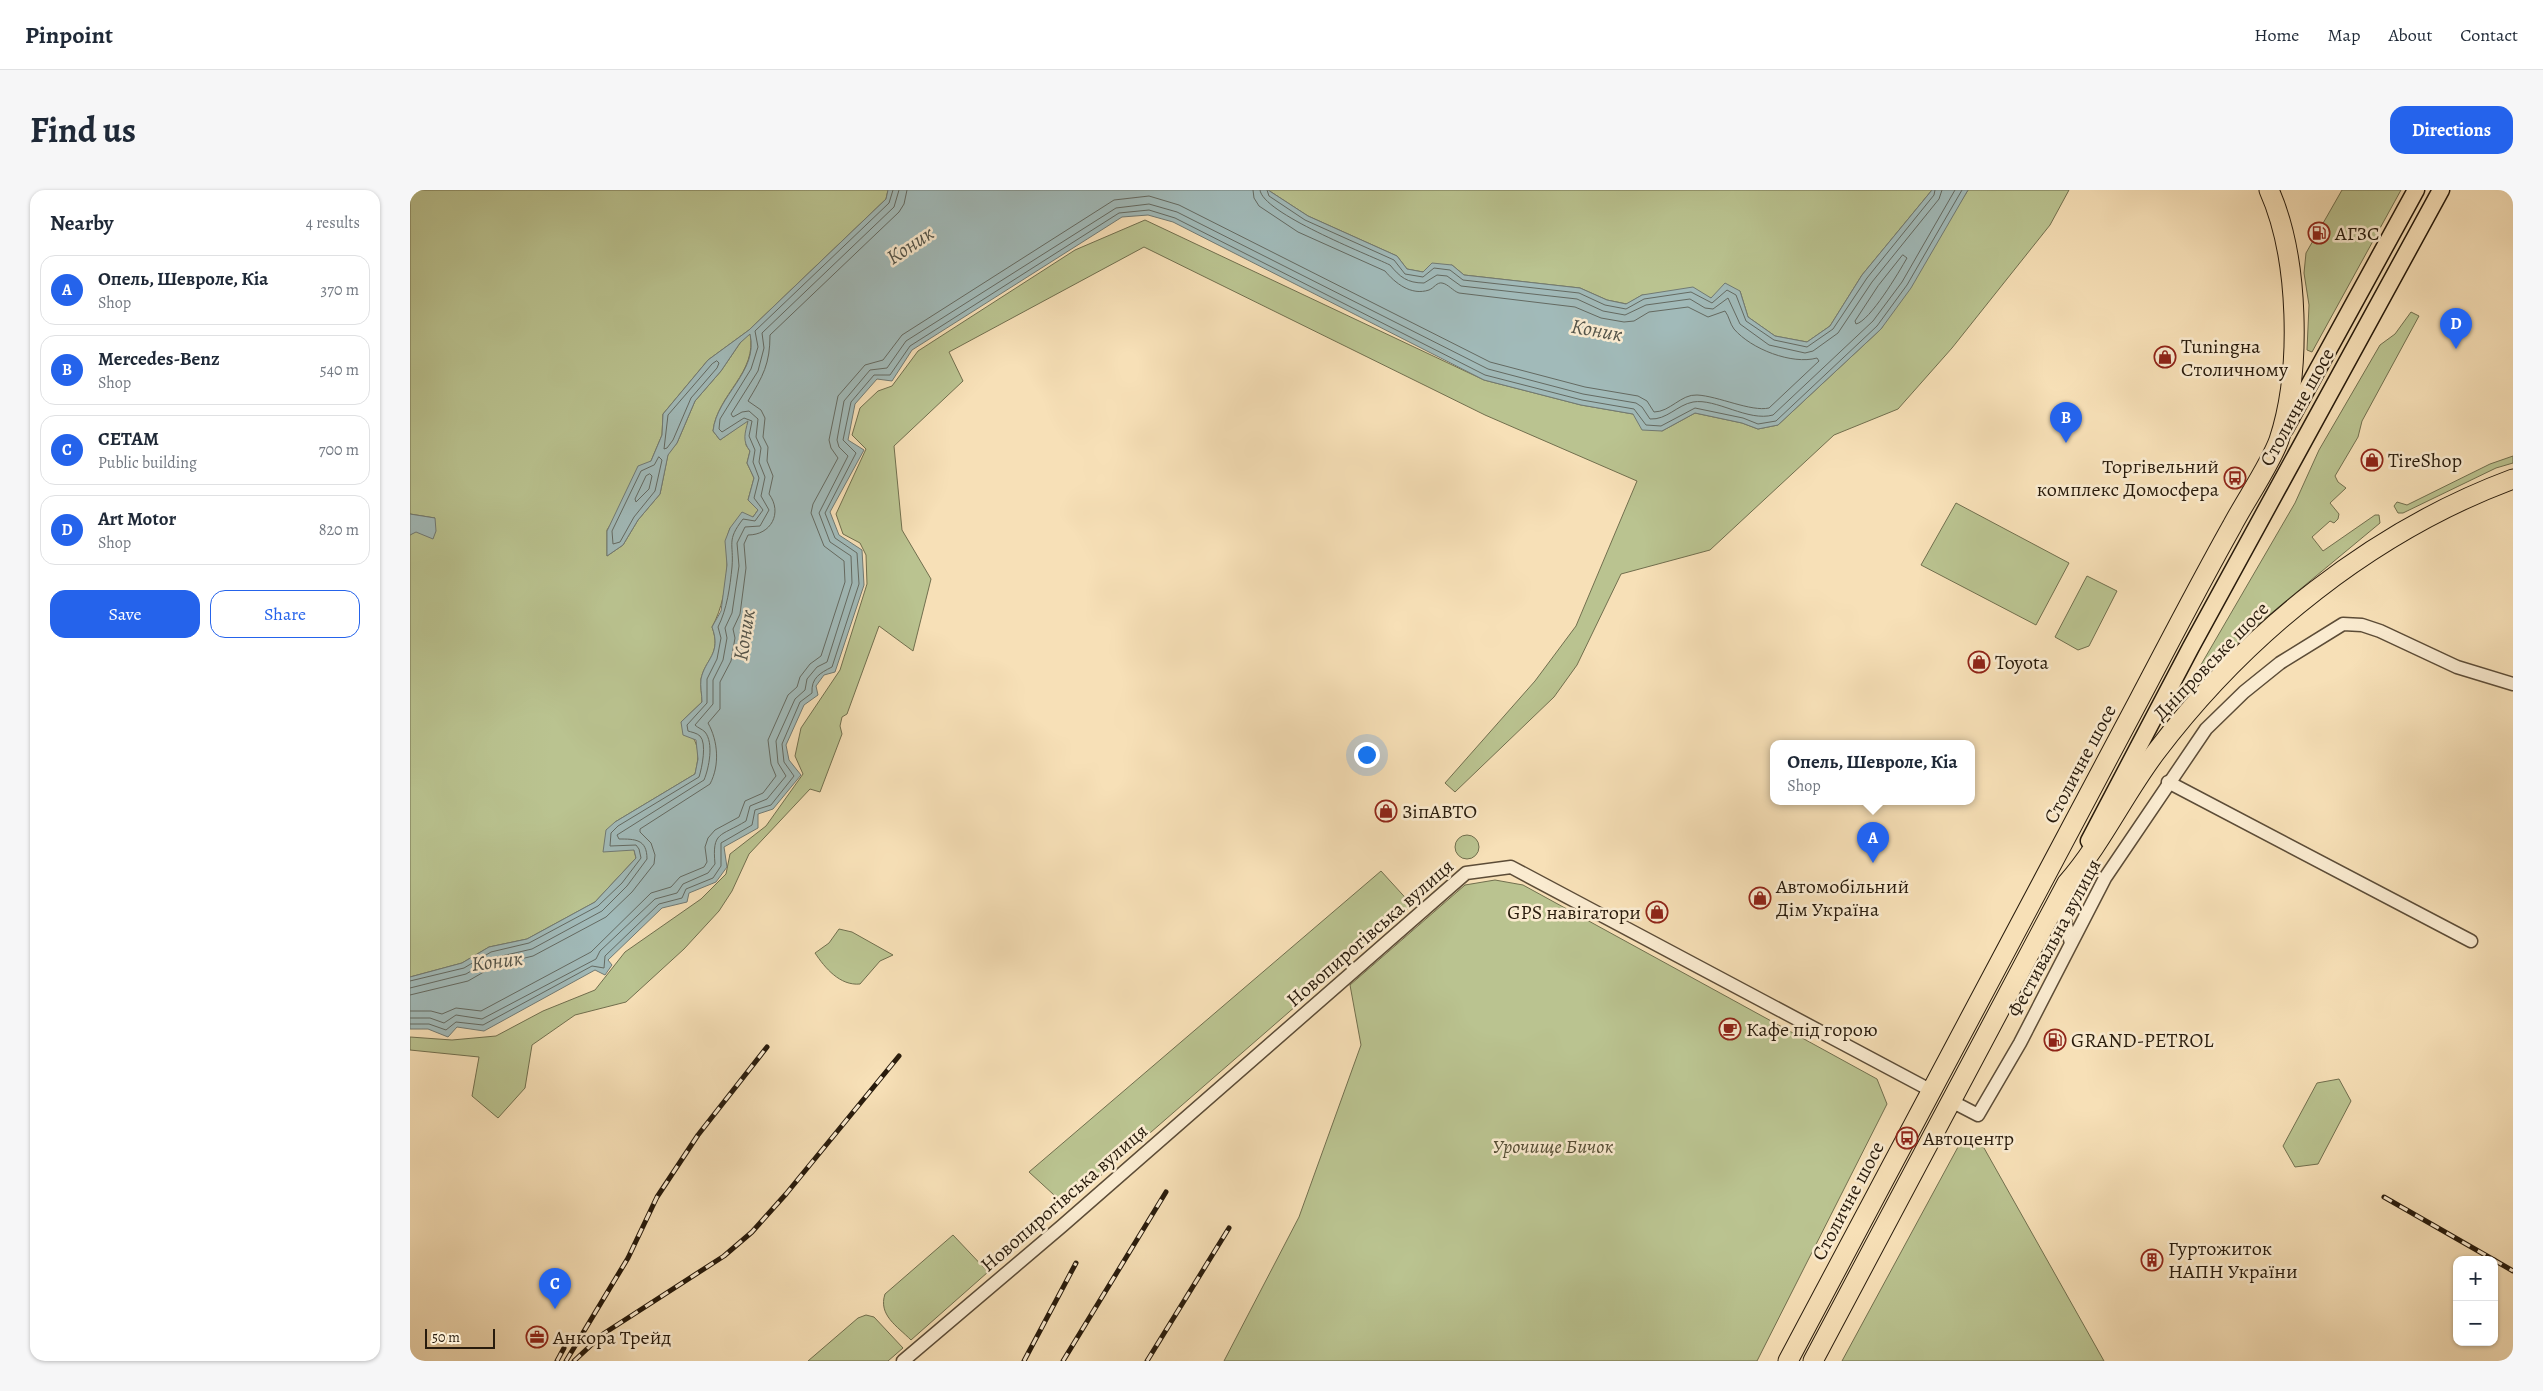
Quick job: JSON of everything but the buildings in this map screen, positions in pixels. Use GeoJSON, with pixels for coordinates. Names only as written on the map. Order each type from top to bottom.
{"type":"FeatureCollection","features":[{"type":"Feature","properties":{"kind":"highway"},"geometry":{"type":"LineString","coordinates":[[2269,190],[2283,232],[2294,318],[2288,404],[2278,443]]}},
{"type":"Feature","properties":{"kind":"highway","name":"Столичне шосе"},"geometry":{"type":"LineString","coordinates":[[1788,1361],[2205,574],[2278,443]]}},
{"type":"Feature","properties":{"kind":"highway","name":"Дніпровське шосе"},"geometry":{"type":"LineString","coordinates":[[2063,891],[2092,852],[2124,797],[2157,751],[2200,699],[2250,648],[2286,616],[2364,557],[2437,512],[2513,479]]}},
{"type":"Feature","properties":{"kind":"highway","name":"Столичне шосе"},"geometry":{"type":"LineString","coordinates":[[1813,1361],[2063,891]]}},
{"type":"Feature","properties":{"kind":"main road","name":"Столичне шосе"},"geometry":{"type":"LineString","coordinates":[[2278,443],[2416,190]]}},
{"type":"Feature","properties":{"kind":"main road","name":"Столичне шосе"},"geometry":{"type":"LineString","coordinates":[[2063,891],[2191,647],[2441,190]]}},
{"type":"Feature","properties":{"kind":"street","name":"Фестивальна вулиця"},"geometry":{"type":"LineString","coordinates":[[1952,1101],[1978,1115],[2020,1043],[2105,878],[2168,782],[2206,729],[2231,703],[2280,663],[2343,624],[2362,625],[2380,631],[2457,667],[2513,684]]}},
{"type":"Feature","properties":{"kind":"street"},"geometry":{"type":"LineString","coordinates":[[2168,782],[2472,941]]}},
{"type":"Feature","properties":{"kind":"street","name":"Новопирогівська вулиця"},"geometry":{"type":"LineString","coordinates":[[903,1361],[1062,1226],[1466,872],[1511,867],[1932,1091]]}},
{"type":"Feature","properties":{"kind":"street"},"geometry":{"type":"LineString","coordinates":[[2063,891],[2071,943]]}},
{"type":"Feature","properties":{"kind":"green space"},"geometry":{"type":"Polygon","coordinates":[[[410,190],[888,190],[886,199],[749,330],[708,360],[663,414],[662,435],[651,461],[607,530],[607,556],[623,545],[638,520],[660,494],[668,454],[677,443],[695,401],[750,333],[751,347],[748,360],[716,418],[713,431],[720,440],[748,420],[746,445],[750,451],[747,463],[754,478],[748,500],[758,510],[753,517],[730,528],[727,543],[724,590],[721,605],[712,627],[715,636],[714,650],[701,679],[702,702],[681,722],[697,746],[698,758],[695,774],[615,822],[634,850],[636,858],[595,902],[527,939],[489,947],[462,963],[410,977],[410,535],[435,518],[410,514],[410,190]]]}},
{"type":"Feature","properties":{"kind":"green space"},"geometry":{"type":"Polygon","coordinates":[[[1268,190],[1932,190],[1862,275],[1830,326],[1807,342],[1775,336],[1748,317],[1740,291],[1711,298],[1642,295],[1627,304],[1607,300],[1580,288],[1464,275],[1452,265],[1423,272],[1407,269],[1397,256],[1308,216],[1268,190]]]}},
{"type":"Feature","properties":{"kind":"green space"},"geometry":{"type":"Polygon","coordinates":[[[1968,190],[2069,190],[2050,225],[1952,348],[1898,409],[1834,435],[1710,550],[1621,574],[1577,665],[1554,697],[1455,792],[1445,783],[1535,681],[1576,626],[1637,481],[1485,415],[1144,247],[949,352],[963,381],[894,446],[902,530],[931,579],[913,651],[879,626],[847,714],[842,717],[840,726],[842,734],[820,792],[810,789],[749,854],[732,891],[719,911],[684,949],[626,1002],[575,1015],[532,1045],[525,1088],[498,1118],[472,1096],[479,1057],[410,1050],[410,1037],[452,1040],[496,1036],[543,1011],[595,990],[625,952],[701,899],[726,874],[730,854],[766,826],[803,774],[795,756],[801,728],[840,670],[867,584],[866,555],[860,543],[843,534],[836,514],[866,449],[852,435],[860,408],[878,391],[892,386],[918,351],[1075,250],[1145,220],[1484,380],[1581,405],[1633,414],[1662,431],[1695,413],[1742,423],[1758,429],[1778,425],[1881,329],[1968,190]]]}},
{"type":"Feature","properties":{"kind":"green space"},"geometry":{"type":"Polygon","coordinates":[[[2342,190],[2401,190],[2312,352],[2307,350],[2309,305],[2304,273],[2306,253],[2342,190]]]}},
{"type":"Feature","properties":{"kind":"green space"},"geometry":{"type":"Polygon","coordinates":[[[2411,312],[2419,316],[2362,421],[2358,437],[2335,476],[2338,482],[2346,488],[2330,503],[2339,514],[2338,519],[2334,523],[2330,521],[2312,537],[2323,551],[2375,515],[2379,515],[2380,523],[2263,620],[2217,662],[2177,706],[2295,503],[2319,450],[2380,345],[2395,334],[2411,312]]]}},
{"type":"Feature","properties":{"kind":"green space"},"geometry":{"type":"Polygon","coordinates":[[[2513,456],[2513,463],[2496,468],[2403,513],[2398,513],[2394,506],[2397,502],[2407,505],[2490,464],[2513,456]]]}},
{"type":"Feature","properties":{"kind":"green space"},"geometry":{"type":"Polygon","coordinates":[[[1956,503],[2069,563],[2036,625],[1921,565],[1956,503]]]}},
{"type":"Feature","properties":{"kind":"green space"},"geometry":{"type":"Polygon","coordinates":[[[2087,576],[2117,591],[2089,646],[2078,650],[2055,637],[2087,576]]]}},
{"type":"Feature","properties":{"kind":"green space"},"geometry":{"type":"Polygon","coordinates":[[[1467,835],[1475,839],[1479,847],[1475,855],[1467,859],[1459,855],[1455,847],[1459,839],[1467,835]]]}},
{"type":"Feature","properties":{"kind":"green space"},"geometry":{"type":"Polygon","coordinates":[[[1381,871],[1412,905],[1066,1206],[1029,1172],[1381,871]]]}},
{"type":"Feature","properties":{"kind":"green space","name":"Урочище Бичок"},"geometry":{"type":"Polygon","coordinates":[[[1495,880],[1523,885],[1877,1079],[1887,1104],[1757,1361],[1224,1361],[1299,1217],[1361,1045],[1350,985],[1465,885],[1495,880]]]}},
{"type":"Feature","properties":{"kind":"green space"},"geometry":{"type":"Polygon","coordinates":[[[839,929],[852,932],[893,955],[880,961],[860,984],[846,982],[828,970],[815,953],[829,943],[839,929]]]}},
{"type":"Feature","properties":{"kind":"green space"},"geometry":{"type":"Polygon","coordinates":[[[2339,1079],[2351,1101],[2318,1164],[2295,1167],[2283,1146],[2317,1083],[2339,1079]]]}},
{"type":"Feature","properties":{"kind":"green space"},"geometry":{"type":"Polygon","coordinates":[[[1973,1139],[1984,1148],[2104,1361],[1842,1361],[1958,1147],[1965,1140],[1973,1139]]]}},
{"type":"Feature","properties":{"kind":"green space"},"geometry":{"type":"Polygon","coordinates":[[[953,1235],[988,1272],[911,1340],[886,1314],[884,1308],[885,1294],[953,1235]]]}},
{"type":"Feature","properties":{"kind":"green space"},"geometry":{"type":"Polygon","coordinates":[[[866,1315],[874,1317],[903,1348],[888,1361],[808,1361],[858,1318],[866,1315]]]}},
{"type":"Feature","properties":{"kind":"water","name":"Коник"},"geometry":{"type":"Polygon","coordinates":[[[888,190],[1268,190],[1308,216],[1397,256],[1407,269],[1423,272],[1432,263],[1452,265],[1464,275],[1580,288],[1607,300],[1626,304],[1642,295],[1693,287],[1711,298],[1725,283],[1740,291],[1748,317],[1775,336],[1807,342],[1830,326],[1862,275],[1932,190],[1968,190],[1911,288],[1881,329],[1778,425],[1758,429],[1742,423],[1695,413],[1662,431],[1642,430],[1633,414],[1581,405],[1484,380],[1173,222],[1148,215],[1122,217],[912,350],[892,381],[877,379],[855,404],[848,440],[864,450],[830,512],[839,535],[862,550],[864,585],[835,672],[824,675],[816,686],[818,695],[804,705],[786,745],[789,760],[801,775],[773,809],[758,814],[758,828],[724,847],[727,867],[716,882],[689,893],[687,902],[662,908],[608,960],[612,965],[605,975],[595,970],[484,1031],[457,1027],[448,1037],[428,1029],[410,1029],[410,977],[462,963],[489,947],[527,939],[595,902],[636,858],[634,850],[603,852],[606,830],[615,822],[695,774],[698,759],[696,740],[683,735],[681,722],[702,702],[701,679],[714,650],[715,636],[712,627],[721,611],[727,565],[725,541],[730,528],[742,512],[753,517],[758,510],[748,500],[754,478],[747,463],[750,451],[745,437],[748,421],[720,440],[713,431],[716,418],[722,406],[749,360],[751,348],[750,334],[740,343],[721,371],[695,401],[677,443],[668,455],[660,494],[638,520],[623,545],[607,556],[607,531],[638,466],[651,461],[662,435],[663,414],[708,360],[749,330],[886,199],[888,190]]]}},
{"type":"Feature","properties":{"kind":"water"},"geometry":{"type":"Polygon","coordinates":[[[410,514],[435,518],[436,531],[433,539],[416,532],[410,535],[410,514]]]}},
{"type":"Feature","properties":{"kind":"railway"},"geometry":{"type":"LineString","coordinates":[[566,1361],[628,1258],[657,1197],[698,1135],[767,1047]]}},
{"type":"Feature","properties":{"kind":"railway"},"geometry":{"type":"LineString","coordinates":[[574,1361],[603,1334],[724,1256],[752,1232],[786,1194],[899,1056]]}},
{"type":"Feature","properties":{"kind":"railway"},"geometry":{"type":"LineString","coordinates":[[1063,1361],[1166,1192]]}},
{"type":"Feature","properties":{"kind":"railway"},"geometry":{"type":"LineString","coordinates":[[2384,1197],[2487,1256]]}},
{"type":"Feature","properties":{"kind":"railway"},"geometry":{"type":"LineString","coordinates":[[1147,1361],[1229,1228]]}},
{"type":"Feature","properties":{"kind":"railway"},"geometry":{"type":"LineString","coordinates":[[2498,1262],[2513,1271]]}},
{"type":"Feature","properties":{"kind":"railway"},"geometry":{"type":"LineString","coordinates":[[1024,1361],[1076,1263]]}},
{"type":"Feature","properties":{"kind":"railway"},"geometry":{"type":"LineString","coordinates":[[557,1361],[564,1348]]}},
{"type":"Feature","properties":{"kind":"place","name":"АГЗС"},"geometry":{"type":"Point","coordinates":[2319,233]}},
{"type":"Feature","properties":{"kind":"place","name":"Art Motor"},"geometry":{"type":"Point","coordinates":[2456,349]}},
{"type":"Feature","properties":{"kind":"place","name":"Tuningна Столичному"},"geometry":{"type":"Point","coordinates":[2165,357]}},
{"type":"Feature","properties":{"kind":"place","name":"Mercedes-Benz"},"geometry":{"type":"Point","coordinates":[2066,443]}},
{"type":"Feature","properties":{"kind":"place","name":"TireShop"},"geometry":{"type":"Point","coordinates":[2372,460]}},
{"type":"Feature","properties":{"kind":"place","name":"Торгівельний комплекс Домосфера"},"geometry":{"type":"Point","coordinates":[2235,478]}},
{"type":"Feature","properties":{"kind":"place","name":"Toyota"},"geometry":{"type":"Point","coordinates":[1979,662]}},
{"type":"Feature","properties":{"kind":"place","name":"ЗіпАВТО"},"geometry":{"type":"Point","coordinates":[1386,811]}},
{"type":"Feature","properties":{"kind":"place","name":"Опель, Шевроле, Кіа"},"geometry":{"type":"Point","coordinates":[1873,863]}},
{"type":"Feature","properties":{"kind":"place","name":"Автомобільний Дім Україна"},"geometry":{"type":"Point","coordinates":[1760,898]}},
{"type":"Feature","properties":{"kind":"place","name":"GPS навігатори"},"geometry":{"type":"Point","coordinates":[1657,912]}},
{"type":"Feature","properties":{"kind":"place","name":"Кафе під горою"},"geometry":{"type":"Point","coordinates":[1730,1029]}},
{"type":"Feature","properties":{"kind":"place","name":"GRAND-PETROL"},"geometry":{"type":"Point","coordinates":[2055,1040]}},
{"type":"Feature","properties":{"kind":"place","name":"Автоцентр"},"geometry":{"type":"Point","coordinates":[1907,1138]}},
{"type":"Feature","properties":{"kind":"place","name":"Гуртожиток НАПН України"},"geometry":{"type":"Point","coordinates":[2152,1260]}},
{"type":"Feature","properties":{"kind":"place","name":"СЕТАМ"},"geometry":{"type":"Point","coordinates":[555,1309]}},
{"type":"Feature","properties":{"kind":"place","name":"Анкора Трейд"},"geometry":{"type":"Point","coordinates":[537,1337]}}]}
